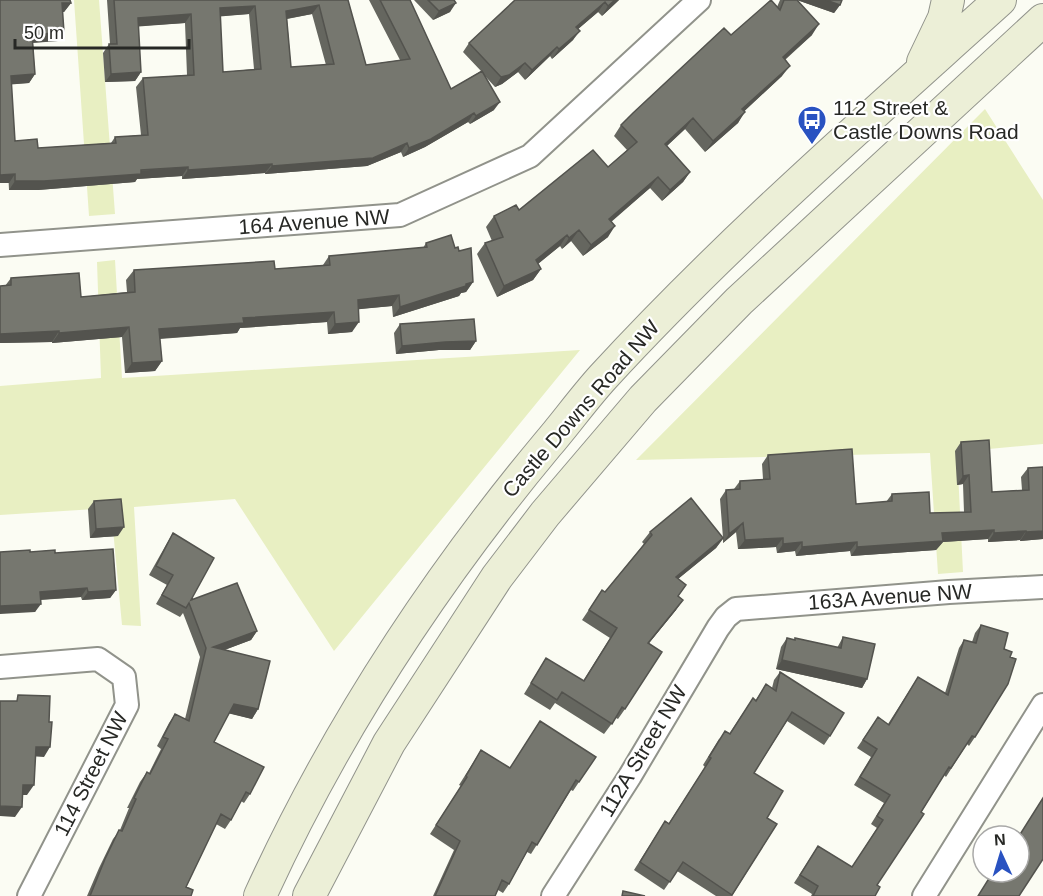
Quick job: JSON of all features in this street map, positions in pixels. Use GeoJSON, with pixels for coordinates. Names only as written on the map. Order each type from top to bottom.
{"type":"FeatureCollection","features":[{"type":"Feature","properties":{"kind":"main road"},"geometry":{"type":"LineString","coordinates":[[918,74],[944,18],[948,0]]}},
{"type":"Feature","properties":{"kind":"main road","name":"Castle Downs Road NW"},"geometry":{"type":"LineString","coordinates":[[260,896],[273,867],[350,723],[405,634],[510,490],[602,378],[715,261],[1000,0]]}},
{"type":"Feature","properties":{"kind":"main road","name":"Castle Downs Road NW"},"geometry":{"type":"LineString","coordinates":[[309,896],[389,743],[497,577],[546,514],[643,399],[739,301],[1043,20]]}},
{"type":"Feature","properties":{"kind":"street","name":"164 Avenue NW"},"geometry":{"type":"LineString","coordinates":[[0,245],[400,215],[530,156],[699,0]]}},
{"type":"Feature","properties":{"kind":"street","name":"163A Avenue NW"},"geometry":{"type":"LineString","coordinates":[[736,609],[1043,587]]}},
{"type":"Feature","properties":{"kind":"street","name":"112A Street NW"},"geometry":{"type":"LineString","coordinates":[[553,896],[630,776],[718,628],[736,609]]}},
{"type":"Feature","properties":{"kind":"street","name":"114 Street NW"},"geometry":{"type":"LineString","coordinates":[[0,667],[98,659],[124,677],[127,705],[29,896]]}},
{"type":"Feature","properties":{"kind":"street"},"geometry":{"type":"LineString","coordinates":[[924,896],[1043,705]]}},
{"type":"Feature","properties":{"kind":"green space"},"geometry":{"type":"Polygon","coordinates":[[[74,0],[99,0],[115,214],[89,216],[74,0]]]}},
{"type":"Feature","properties":{"kind":"green space"},"geometry":{"type":"Polygon","coordinates":[[[985,109],[1043,200],[1043,444],[957,452],[963,572],[938,574],[930,453],[636,460],[985,109]]]}},
{"type":"Feature","properties":{"kind":"green space"},"geometry":{"type":"Polygon","coordinates":[[[115,260],[122,378],[580,350],[334,651],[235,499],[134,507],[141,626],[122,625],[111,508],[0,515],[0,386],[101,378],[97,262],[115,260]]]}},
{"type":"Feature","properties":{"kind":"building"},"geometry":{"type":"Polygon","coordinates":[[[0,0],[70,0],[71,3],[62,3],[64,32],[32,35],[35,74],[11,76],[15,141],[37,139],[38,148],[116,143],[115,137],[148,135],[143,78],[194,75],[191,14],[138,18],[141,72],[111,74],[109,44],[117,44],[114,0],[348,0],[366,65],[410,59],[380,0],[410,0],[451,89],[482,71],[500,102],[476,116],[474,113],[431,139],[409,148],[407,143],[373,158],[272,166],[272,164],[188,170],[188,167],[141,170],[141,174],[44,181],[15,181],[15,174],[0,175],[0,0]],[[319,5],[286,11],[291,67],[334,64],[319,5]],[[255,6],[220,8],[223,72],[261,69],[255,6]]]}},
{"type":"Feature","properties":{"kind":"building"},"geometry":{"type":"Polygon","coordinates":[[[428,0],[454,0],[456,3],[439,11],[428,0]]]}},
{"type":"Feature","properties":{"kind":"building"},"geometry":{"type":"Polygon","coordinates":[[[515,0],[615,0],[608,6],[605,2],[576,27],[580,31],[559,49],[557,47],[532,70],[525,63],[509,75],[501,77],[469,43],[515,0]]]}},
{"type":"Feature","properties":{"kind":"building"},"geometry":{"type":"Polygon","coordinates":[[[771,0],[780,10],[784,0],[797,0],[819,24],[783,57],[790,66],[742,109],[745,112],[713,141],[693,118],[665,144],[690,172],[670,190],[658,177],[609,219],[615,226],[591,245],[579,230],[569,238],[567,235],[536,260],[541,269],[504,286],[485,243],[503,237],[494,216],[516,205],[519,210],[593,150],[608,167],[637,142],[621,125],[724,28],[731,35],[771,0]]]}},
{"type":"Feature","properties":{"kind":"building"},"geometry":{"type":"Polygon","coordinates":[[[826,0],[842,0],[840,5],[826,0]]]}},
{"type":"Feature","properties":{"kind":"building"},"geometry":{"type":"Polygon","coordinates":[[[451,235],[455,248],[458,247],[459,251],[471,248],[473,282],[400,307],[399,295],[358,300],[359,322],[335,324],[334,312],[243,318],[244,323],[159,329],[162,361],[132,363],[129,327],[59,333],[59,331],[0,334],[0,286],[11,285],[11,278],[79,273],[81,297],[135,292],[134,270],[274,261],[275,269],[330,265],[329,256],[427,247],[426,243],[451,235]]]}},
{"type":"Feature","properties":{"kind":"building"},"geometry":{"type":"Polygon","coordinates":[[[474,319],[476,341],[402,346],[400,324],[474,319]]]}},
{"type":"Feature","properties":{"kind":"building"},"geometry":{"type":"Polygon","coordinates":[[[989,440],[992,492],[1029,490],[1028,468],[1043,467],[1043,531],[994,533],[994,530],[942,533],[943,541],[857,547],[857,542],[802,547],[802,542],[783,544],[783,538],[745,540],[743,523],[729,534],[726,490],[740,489],[740,481],[770,479],[768,455],[852,449],[856,504],[892,501],[892,494],[929,492],[930,513],[971,512],[969,475],[963,476],[961,442],[989,440]]]}},
{"type":"Feature","properties":{"kind":"building"},"geometry":{"type":"Polygon","coordinates":[[[691,498],[723,538],[676,577],[686,585],[678,596],[683,600],[648,643],[662,652],[625,709],[622,707],[612,724],[562,692],[557,700],[531,683],[546,658],[584,681],[617,628],[589,610],[602,590],[605,592],[652,535],[650,532],[691,498]]]}},
{"type":"Feature","properties":{"kind":"building"},"geometry":{"type":"Polygon","coordinates":[[[121,499],[124,527],[96,529],[94,501],[121,499]]]}},
{"type":"Feature","properties":{"kind":"building"},"geometry":{"type":"Polygon","coordinates":[[[173,533],[214,558],[191,600],[237,583],[257,631],[213,647],[270,661],[258,709],[234,704],[214,742],[264,767],[250,794],[246,792],[231,820],[221,814],[186,887],[193,890],[191,896],[90,896],[119,830],[122,831],[136,799],[134,798],[147,772],[150,774],[168,739],[163,737],[175,714],[189,721],[206,648],[189,603],[186,608],[162,595],[173,575],[156,566],[173,533]]]}},
{"type":"Feature","properties":{"kind":"building"},"geometry":{"type":"Polygon","coordinates":[[[113,549],[116,590],[88,592],[87,588],[40,592],[41,604],[0,606],[0,552],[55,550],[55,553],[113,549]]]}},
{"type":"Feature","properties":{"kind":"building"},"geometry":{"type":"Polygon","coordinates":[[[981,625],[1008,633],[1004,649],[1012,652],[1010,657],[1016,659],[1008,684],[975,737],[972,736],[951,768],[949,767],[921,812],[924,814],[877,885],[880,887],[875,896],[813,896],[818,886],[800,875],[818,846],[852,867],[883,820],[877,816],[890,795],[860,777],[877,749],[863,740],[878,717],[889,725],[918,677],[948,695],[964,640],[976,643],[981,625]]]}},
{"type":"Feature","properties":{"kind":"building"},"geometry":{"type":"Polygon","coordinates":[[[843,637],[875,644],[867,679],[782,660],[787,638],[841,648],[843,637]]]}},
{"type":"Feature","properties":{"kind":"building"},"geometry":{"type":"Polygon","coordinates":[[[780,672],[844,713],[830,736],[792,712],[754,773],[783,791],[767,818],[777,824],[732,895],[683,862],[670,882],[640,862],[665,821],[669,824],[711,758],[709,757],[725,731],[730,734],[753,698],[756,701],[766,684],[776,691],[780,672]]]}},
{"type":"Feature","properties":{"kind":"building"},"geometry":{"type":"Polygon","coordinates":[[[18,695],[50,696],[49,722],[52,722],[50,747],[36,747],[34,785],[23,785],[22,807],[0,806],[0,701],[17,701],[18,695]]]}},
{"type":"Feature","properties":{"kind":"building"},"geometry":{"type":"Polygon","coordinates":[[[540,721],[596,757],[579,782],[576,780],[537,845],[532,842],[509,884],[502,880],[495,896],[435,896],[460,841],[436,825],[467,777],[481,750],[510,768],[540,721]]]}},
{"type":"Feature","properties":{"kind":"building"},"geometry":{"type":"Polygon","coordinates":[[[1043,798],[1043,859],[1031,878],[1031,824],[1027,824],[1043,798]]]}},
{"type":"Feature","properties":{"kind":"building"},"geometry":{"type":"Polygon","coordinates":[[[986,884],[1027,884],[1019,896],[978,896],[986,884]]]}},
{"type":"Feature","properties":{"kind":"building"},"geometry":{"type":"Polygon","coordinates":[[[623,891],[645,896],[622,896],[623,891]]]}},
{"type":"Feature","properties":{"kind":"place","name":"112 Street & Castle Downs Road"},"geometry":{"type":"Point","coordinates":[812,146]}}]}
